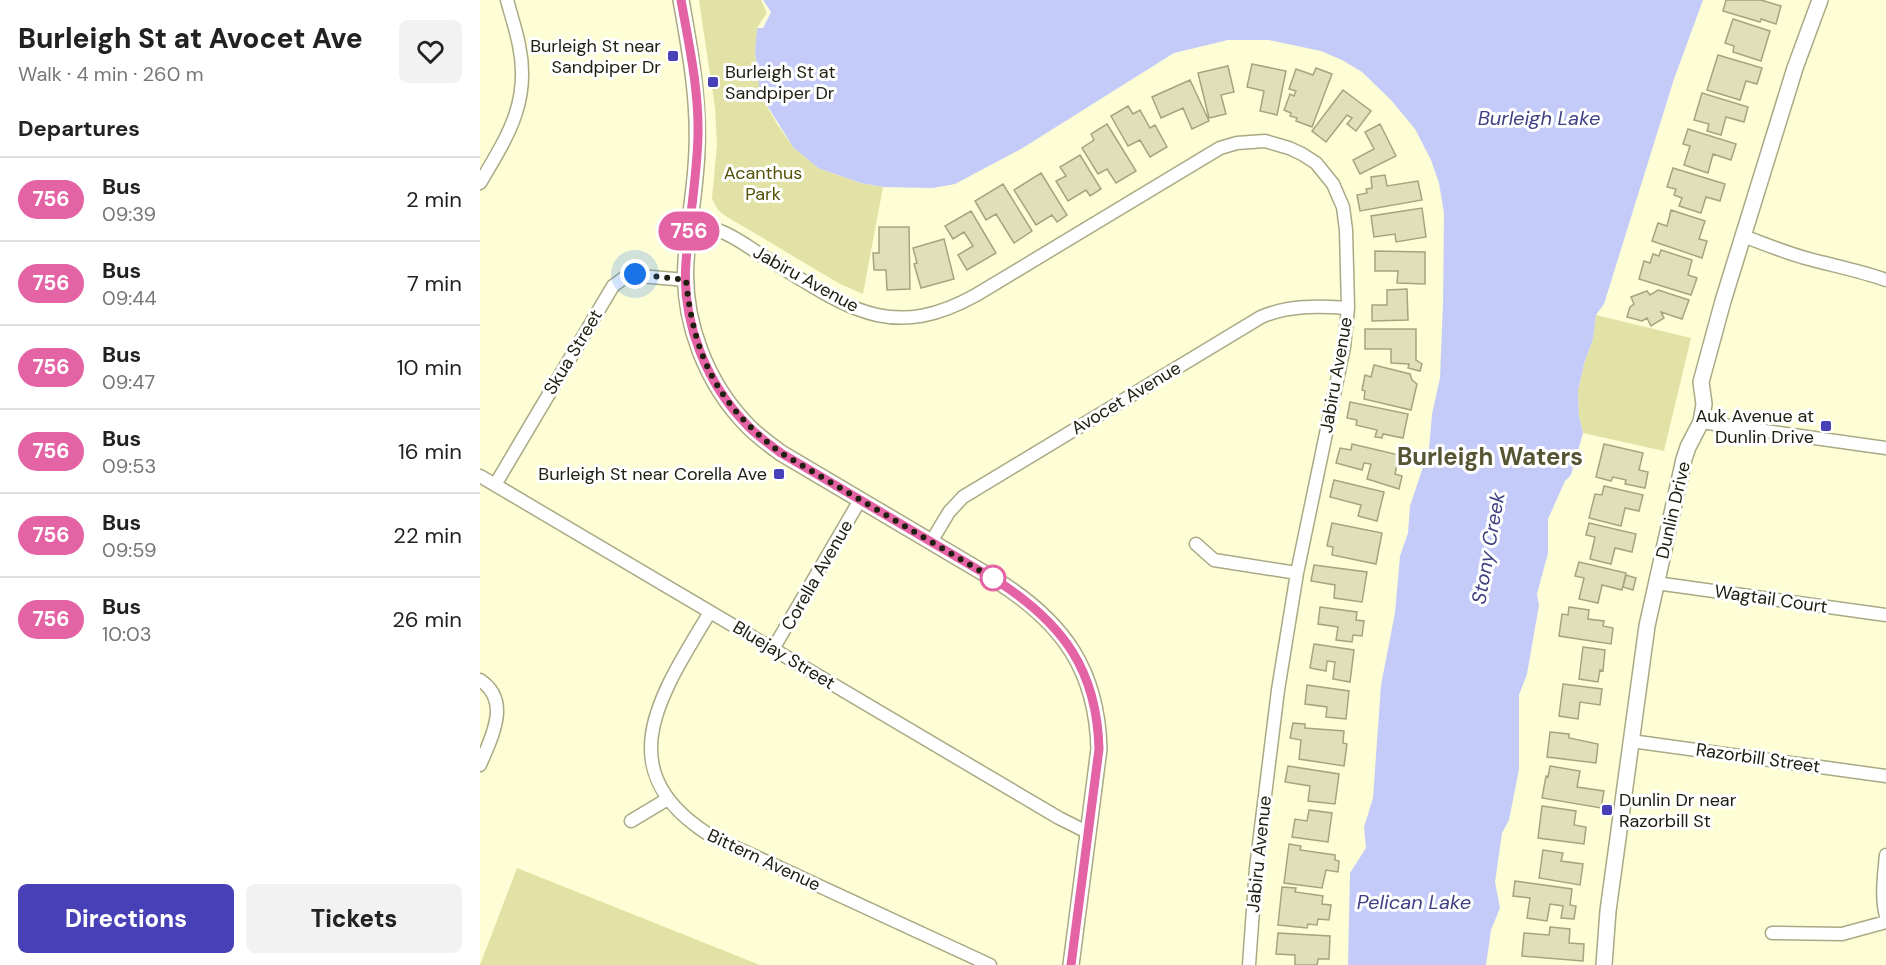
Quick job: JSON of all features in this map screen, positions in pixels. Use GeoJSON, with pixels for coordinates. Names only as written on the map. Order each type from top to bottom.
{"type":"FeatureCollection","features":[{"type":"Feature","properties":{"kind":"street"},"geometry":{"type":"LineString","coordinates":[[480,183],[511,129],[521,99],[523,75],[520,46],[507,0]]}},
{"type":"Feature","properties":{"kind":"street"},"geometry":{"type":"LineString","coordinates":[[681,0],[694,73],[698,112],[697,152],[686,280],[688,306],[699,349],[723,395],[749,428],[781,453],[1028,601],[1056,628],[1071,648],[1083,671],[1094,702],[1099,749],[1071,965]]}},
{"type":"Feature","properties":{"kind":"street","name":"Dunlin Drive"},"geometry":{"type":"LineString","coordinates":[[1604,965],[1608,910],[1631,741],[1647,626],[1656,583],[1684,459],[1701,422],[1704,404],[1701,382],[1723,301],[1795,68],[1820,0]]}},
{"type":"Feature","properties":{"kind":"street","name":"Jabiru Avenue"},"geometry":{"type":"LineString","coordinates":[[690,224],[722,232],[848,306],[880,316],[915,318],[933,315],[955,307],[1220,148],[1244,142],[1265,141],[1289,148],[1316,163],[1333,184],[1340,198],[1346,230],[1347,308],[1344,347],[1297,573],[1278,690],[1256,868],[1249,965]]}},
{"type":"Feature","properties":{"kind":"street"},"geometry":{"type":"LineString","coordinates":[[1743,236],[1792,254],[1835,264],[1886,280]]}},
{"type":"Feature","properties":{"kind":"street","name":"Skua Street"},"geometry":{"type":"LineString","coordinates":[[495,485],[613,286],[628,275],[686,280]]}},
{"type":"Feature","properties":{"kind":"street","name":"Avocet Avenue"},"geometry":{"type":"LineString","coordinates":[[931,542],[948,512],[963,497],[1261,317],[1282,309],[1299,307],[1347,308]]}},
{"type":"Feature","properties":{"kind":"street"},"geometry":{"type":"LineString","coordinates":[[1701,422],[1886,448]]}},
{"type":"Feature","properties":{"kind":"street","name":"Bluejay Street"},"geometry":{"type":"LineString","coordinates":[[480,476],[1059,818],[1089,833]]}},
{"type":"Feature","properties":{"kind":"street","name":"Corella Avenue"},"geometry":{"type":"LineString","coordinates":[[773,649],[860,500]]}},
{"type":"Feature","properties":{"kind":"street"},"geometry":{"type":"LineString","coordinates":[[1196,544],[1214,560],[1297,573]]}},
{"type":"Feature","properties":{"kind":"street","name":"Wagtail Court"},"geometry":{"type":"LineString","coordinates":[[1656,583],[1886,615]]}},
{"type":"Feature","properties":{"kind":"street","name":"Bittern Avenue"},"geometry":{"type":"LineString","coordinates":[[710,612],[666,687],[651,732],[652,759],[666,800],[678,813],[711,836],[990,965]]}},
{"type":"Feature","properties":{"kind":"street"},"geometry":{"type":"LineString","coordinates":[[480,765],[496,725],[498,711],[497,699],[484,683]]}},
{"type":"Feature","properties":{"kind":"street","name":"Razorbill Street"},"geometry":{"type":"LineString","coordinates":[[1631,741],[1886,776]]}},
{"type":"Feature","properties":{"kind":"street"},"geometry":{"type":"LineString","coordinates":[[631,821],[666,800]]}},
{"type":"Feature","properties":{"kind":"street"},"geometry":{"type":"LineString","coordinates":[[1886,855],[1884,882],[1886,916]]}},
{"type":"Feature","properties":{"kind":"street"},"geometry":{"type":"LineString","coordinates":[[1772,933],[1842,934],[1886,922]]}},
{"type":"Feature","properties":{"kind":"green space","name":"Acanthus Park"},"geometry":{"type":"Polygon","coordinates":[[[699,0],[761,0],[767,13],[757,28],[755,51],[760,94],[777,124],[793,147],[818,168],[861,183],[883,187],[863,294],[840,284],[718,210],[712,199],[717,144],[715,108],[699,0]]]}},
{"type":"Feature","properties":{"kind":"green space"},"geometry":{"type":"Polygon","coordinates":[[[1596,315],[1691,338],[1664,451],[1583,433],[1579,416],[1578,391],[1593,339],[1596,315]]]}},
{"type":"Feature","properties":{"kind":"green space"},"geometry":{"type":"Polygon","coordinates":[[[517,868],[760,965],[480,965],[517,868]]]}},
{"type":"Feature","properties":{"kind":"water","name":"Burleigh Lake"},"geometry":{"type":"Polygon","coordinates":[[[763,0],[1703,0],[1674,79],[1604,304],[1596,315],[1593,339],[1578,391],[1579,416],[1583,433],[1571,475],[1565,481],[1548,519],[1548,553],[1537,594],[1539,605],[1527,674],[1519,695],[1519,769],[1509,820],[1502,833],[1495,882],[1500,908],[1491,930],[1486,965],[1348,965],[1350,873],[1366,848],[1364,827],[1373,798],[1381,685],[1395,613],[1400,556],[1408,533],[1410,506],[1429,449],[1432,414],[1440,378],[1444,213],[1439,183],[1431,160],[1415,129],[1391,100],[1362,72],[1342,60],[1321,51],[1269,40],[1228,40],[1174,53],[1021,149],[955,184],[933,188],[883,187],[861,183],[818,168],[793,147],[760,94],[755,51],[757,28],[763,28],[771,12],[763,0]]]}},
{"type":"Feature","properties":{"kind":"building"},"geometry":{"type":"Polygon","coordinates":[[[1726,0],[1761,0],[1781,6],[1776,24],[1761,19],[1760,22],[1723,11],[1726,0]]]}},
{"type":"Feature","properties":{"kind":"building"},"geometry":{"type":"Polygon","coordinates":[[[1733,19],[1770,31],[1761,61],[1733,52],[1734,46],[1725,43],[1733,19]]]}},
{"type":"Feature","properties":{"kind":"building"},"geometry":{"type":"Polygon","coordinates":[[[1718,55],[1762,68],[1757,84],[1746,81],[1740,100],[1707,90],[1718,55]]]}},
{"type":"Feature","properties":{"kind":"building"},"geometry":{"type":"Polygon","coordinates":[[[1252,64],[1286,71],[1277,115],[1260,111],[1264,91],[1247,87],[1252,64]]]}},
{"type":"Feature","properties":{"kind":"building"},"geometry":{"type":"Polygon","coordinates":[[[1228,66],[1234,92],[1221,95],[1226,114],[1209,118],[1198,73],[1228,66]]]}},
{"type":"Feature","properties":{"kind":"building"},"geometry":{"type":"Polygon","coordinates":[[[1316,68],[1332,74],[1312,127],[1296,121],[1297,118],[1290,116],[1291,113],[1284,110],[1290,94],[1294,96],[1296,91],[1289,89],[1296,69],[1313,75],[1316,68]]]}},
{"type":"Feature","properties":{"kind":"building"},"geometry":{"type":"Polygon","coordinates":[[[1190,80],[1209,121],[1192,129],[1183,108],[1161,118],[1152,97],[1190,80]]]}},
{"type":"Feature","properties":{"kind":"building"},"geometry":{"type":"Polygon","coordinates":[[[1343,90],[1371,111],[1356,131],[1347,124],[1352,118],[1347,115],[1326,142],[1312,131],[1343,90]]]}},
{"type":"Feature","properties":{"kind":"building"},"geometry":{"type":"Polygon","coordinates":[[[1702,93],[1748,107],[1744,122],[1726,117],[1721,135],[1707,131],[1709,124],[1694,120],[1702,93]]]}},
{"type":"Feature","properties":{"kind":"building"},"geometry":{"type":"Polygon","coordinates":[[[1128,106],[1133,114],[1140,110],[1150,128],[1155,125],[1167,147],[1150,157],[1140,140],[1128,146],[1111,116],[1128,106]]]}},
{"type":"Feature","properties":{"kind":"building"},"geometry":{"type":"Polygon","coordinates":[[[1107,124],[1136,171],[1116,183],[1107,169],[1098,174],[1082,148],[1094,140],[1091,134],[1107,124]]]}},
{"type":"Feature","properties":{"kind":"building"},"geometry":{"type":"Polygon","coordinates":[[[1380,124],[1396,156],[1360,174],[1353,160],[1374,149],[1365,132],[1380,124]]]}},
{"type":"Feature","properties":{"kind":"building"},"geometry":{"type":"Polygon","coordinates":[[[1688,129],[1736,144],[1731,160],[1713,154],[1708,173],[1684,165],[1690,146],[1683,144],[1688,129]]]}},
{"type":"Feature","properties":{"kind":"building"},"geometry":{"type":"Polygon","coordinates":[[[1080,155],[1101,189],[1090,196],[1086,190],[1068,201],[1056,181],[1066,176],[1060,167],[1080,155]]]}},
{"type":"Feature","properties":{"kind":"building"},"geometry":{"type":"Polygon","coordinates":[[[1673,168],[1725,184],[1720,201],[1706,197],[1701,213],[1679,206],[1682,198],[1674,195],[1676,189],[1667,187],[1673,168]]]}},
{"type":"Feature","properties":{"kind":"building"},"geometry":{"type":"Polygon","coordinates":[[[1041,173],[1067,215],[1057,222],[1052,215],[1036,225],[1014,190],[1041,173]]]}},
{"type":"Feature","properties":{"kind":"building"},"geometry":{"type":"Polygon","coordinates":[[[1385,175],[1387,186],[1418,181],[1422,200],[1360,211],[1357,195],[1367,193],[1366,189],[1372,188],[1371,177],[1385,175]]]}},
{"type":"Feature","properties":{"kind":"building"},"geometry":{"type":"Polygon","coordinates":[[[1003,184],[1032,231],[1014,243],[996,214],[986,220],[975,201],[1003,184]]]}},
{"type":"Feature","properties":{"kind":"building"},"geometry":{"type":"Polygon","coordinates":[[[1422,208],[1426,237],[1396,242],[1395,234],[1374,237],[1371,216],[1422,208]]]}},
{"type":"Feature","properties":{"kind":"building"},"geometry":{"type":"Polygon","coordinates":[[[1671,210],[1705,221],[1699,239],[1707,241],[1702,258],[1652,241],[1658,223],[1667,226],[1671,210]]]}},
{"type":"Feature","properties":{"kind":"building"},"geometry":{"type":"Polygon","coordinates":[[[971,211],[996,253],[967,270],[958,255],[973,246],[964,232],[953,239],[945,226],[971,211]]]}},
{"type":"Feature","properties":{"kind":"building"},"geometry":{"type":"Polygon","coordinates":[[[879,227],[909,227],[910,289],[887,290],[886,270],[874,270],[873,253],[879,253],[879,227]]]}},
{"type":"Feature","properties":{"kind":"building"},"geometry":{"type":"Polygon","coordinates":[[[944,239],[954,279],[921,288],[914,264],[917,263],[913,248],[944,239]]]}},
{"type":"Feature","properties":{"kind":"building"},"geometry":{"type":"Polygon","coordinates":[[[1661,250],[1692,260],[1688,275],[1697,278],[1691,295],[1639,279],[1644,261],[1650,263],[1653,254],[1659,256],[1661,250]]]}},
{"type":"Feature","properties":{"kind":"building"},"geometry":{"type":"Polygon","coordinates":[[[1375,251],[1425,252],[1425,284],[1397,283],[1398,271],[1375,271],[1375,251]]]}},
{"type":"Feature","properties":{"kind":"building"},"geometry":{"type":"Polygon","coordinates":[[[1407,289],[1408,320],[1372,321],[1372,305],[1387,305],[1387,290],[1407,289]]]}},
{"type":"Feature","properties":{"kind":"building"},"geometry":{"type":"Polygon","coordinates":[[[1658,290],[1689,300],[1682,319],[1661,312],[1664,318],[1651,326],[1647,318],[1642,321],[1627,317],[1630,307],[1634,304],[1631,297],[1647,291],[1650,295],[1658,290]]]}},
{"type":"Feature","properties":{"kind":"building"},"geometry":{"type":"Polygon","coordinates":[[[1365,329],[1416,329],[1416,360],[1422,364],[1420,371],[1408,368],[1409,364],[1391,363],[1391,349],[1365,349],[1365,329]]]}},
{"type":"Feature","properties":{"kind":"building"},"geometry":{"type":"Polygon","coordinates":[[[1374,365],[1410,374],[1412,380],[1417,384],[1411,410],[1364,399],[1365,391],[1362,390],[1365,375],[1371,377],[1374,365]]]}},
{"type":"Feature","properties":{"kind":"building"},"geometry":{"type":"Polygon","coordinates":[[[1350,402],[1408,414],[1403,438],[1383,434],[1382,438],[1375,437],[1377,430],[1356,425],[1357,420],[1347,418],[1350,402]]]}},
{"type":"Feature","properties":{"kind":"building"},"geometry":{"type":"Polygon","coordinates":[[[1352,444],[1399,455],[1395,474],[1402,476],[1399,489],[1367,479],[1371,464],[1364,463],[1362,470],[1336,463],[1340,448],[1351,450],[1352,444]]]}},
{"type":"Feature","properties":{"kind":"building"},"geometry":{"type":"Polygon","coordinates":[[[1604,444],[1643,453],[1639,470],[1648,472],[1645,488],[1625,484],[1626,480],[1613,477],[1611,481],[1596,477],[1604,444]]]}},
{"type":"Feature","properties":{"kind":"building"},"geometry":{"type":"Polygon","coordinates":[[[1334,480],[1384,492],[1377,521],[1358,516],[1361,505],[1330,497],[1334,480]]]}},
{"type":"Feature","properties":{"kind":"building"},"geometry":{"type":"Polygon","coordinates":[[[1604,486],[1643,495],[1639,511],[1625,508],[1621,526],[1589,518],[1595,494],[1602,495],[1604,486]]]}},
{"type":"Feature","properties":{"kind":"building"},"geometry":{"type":"Polygon","coordinates":[[[1332,523],[1382,533],[1376,564],[1332,555],[1333,547],[1327,546],[1332,523]]]}},
{"type":"Feature","properties":{"kind":"building"},"geometry":{"type":"Polygon","coordinates":[[[1589,523],[1636,534],[1632,552],[1615,548],[1611,564],[1590,559],[1595,537],[1586,535],[1589,523]]]}},
{"type":"Feature","properties":{"kind":"building"},"geometry":{"type":"Polygon","coordinates":[[[1579,562],[1626,573],[1622,590],[1602,585],[1598,603],[1579,599],[1584,578],[1575,576],[1579,562]]]}},
{"type":"Feature","properties":{"kind":"building"},"geometry":{"type":"Polygon","coordinates":[[[1314,565],[1367,572],[1362,602],[1334,598],[1335,585],[1311,581],[1314,565]]]}},
{"type":"Feature","properties":{"kind":"building"},"geometry":{"type":"Polygon","coordinates":[[[1626,575],[1636,578],[1633,590],[1623,587],[1626,575]]]}},
{"type":"Feature","properties":{"kind":"building"},"geometry":{"type":"Polygon","coordinates":[[[1320,607],[1357,612],[1356,620],[1364,621],[1362,636],[1353,635],[1352,642],[1336,640],[1338,627],[1318,624],[1320,607]]]}},
{"type":"Feature","properties":{"kind":"building"},"geometry":{"type":"Polygon","coordinates":[[[1569,607],[1589,610],[1588,619],[1604,621],[1603,626],[1613,628],[1611,644],[1559,636],[1562,614],[1568,615],[1569,607]]]}},
{"type":"Feature","properties":{"kind":"building"},"geometry":{"type":"Polygon","coordinates":[[[1314,644],[1354,650],[1350,682],[1333,679],[1335,662],[1327,661],[1326,671],[1310,668],[1314,644]]]}},
{"type":"Feature","properties":{"kind":"building"},"geometry":{"type":"Polygon","coordinates":[[[1583,647],[1605,650],[1603,671],[1600,670],[1598,682],[1579,679],[1583,647]]]}},
{"type":"Feature","properties":{"kind":"building"},"geometry":{"type":"Polygon","coordinates":[[[1563,684],[1602,689],[1600,705],[1580,702],[1578,719],[1559,716],[1563,684]]]}},
{"type":"Feature","properties":{"kind":"building"},"geometry":{"type":"Polygon","coordinates":[[[1307,685],[1349,691],[1346,719],[1326,717],[1327,707],[1305,704],[1307,685]]]}},
{"type":"Feature","properties":{"kind":"building"},"geometry":{"type":"Polygon","coordinates":[[[1293,723],[1305,724],[1305,728],[1344,731],[1343,743],[1347,744],[1344,766],[1299,759],[1301,740],[1290,738],[1293,723]]]}},
{"type":"Feature","properties":{"kind":"building"},"geometry":{"type":"Polygon","coordinates":[[[1550,732],[1569,734],[1569,738],[1598,744],[1596,763],[1547,757],[1550,732]]]}},
{"type":"Feature","properties":{"kind":"building"},"geometry":{"type":"Polygon","coordinates":[[[1288,766],[1339,774],[1335,804],[1308,801],[1310,786],[1285,782],[1288,766]]]}},
{"type":"Feature","properties":{"kind":"building"},"geometry":{"type":"Polygon","coordinates":[[[1550,766],[1580,771],[1577,787],[1604,791],[1601,808],[1542,798],[1550,766]]]}},
{"type":"Feature","properties":{"kind":"building"},"geometry":{"type":"Polygon","coordinates":[[[1542,806],[1576,811],[1574,825],[1586,827],[1584,844],[1538,838],[1542,806]]]}},
{"type":"Feature","properties":{"kind":"building"},"geometry":{"type":"Polygon","coordinates":[[[1309,810],[1332,813],[1328,842],[1292,837],[1295,819],[1307,821],[1309,810]]]}},
{"type":"Feature","properties":{"kind":"building"},"geometry":{"type":"Polygon","coordinates":[[[1289,844],[1301,846],[1300,850],[1335,855],[1335,860],[1339,861],[1338,872],[1326,870],[1322,888],[1284,883],[1289,844]]]}},
{"type":"Feature","properties":{"kind":"building"},"geometry":{"type":"Polygon","coordinates":[[[1543,850],[1563,853],[1561,861],[1583,864],[1580,885],[1539,878],[1543,850]]]}},
{"type":"Feature","properties":{"kind":"building"},"geometry":{"type":"Polygon","coordinates":[[[1515,881],[1572,889],[1570,905],[1576,906],[1574,919],[1561,918],[1563,906],[1550,904],[1547,921],[1527,918],[1530,898],[1513,896],[1515,881]]]}},
{"type":"Feature","properties":{"kind":"building"},"geometry":{"type":"Polygon","coordinates":[[[1282,887],[1296,888],[1295,892],[1323,896],[1322,904],[1331,905],[1329,920],[1318,919],[1317,925],[1308,924],[1307,928],[1278,925],[1282,887]]]}},
{"type":"Feature","properties":{"kind":"building"},"geometry":{"type":"Polygon","coordinates":[[[1550,927],[1570,929],[1569,943],[1584,944],[1583,961],[1522,956],[1524,933],[1549,935],[1550,927]]]}},
{"type":"Feature","properties":{"kind":"building"},"geometry":{"type":"Polygon","coordinates":[[[1278,933],[1330,936],[1329,959],[1318,959],[1317,965],[1295,965],[1295,955],[1276,954],[1278,933]]]}},
{"type":"Feature","properties":{"kind":"bus line","name":"756"},"geometry":{"type":"LineString","coordinates":[[681,0],[694,73],[698,112],[697,152],[686,264],[688,306],[699,349],[723,395],[749,428],[781,453],[1028,601],[1056,628],[1071,648],[1083,671],[1094,702],[1099,749],[1071,965]]}},
{"type":"Feature","properties":{"kind":"place","name":"Burleigh St near Sandpiper Dr"},"geometry":{"type":"Point","coordinates":[673,56]}},
{"type":"Feature","properties":{"kind":"place","name":"Burleigh St at Sandpiper Dr"},"geometry":{"type":"Point","coordinates":[713,82]}},
{"type":"Feature","properties":{"kind":"place","name":"Auk Avenue at Dunlin Drive"},"geometry":{"type":"Point","coordinates":[1826,426]}},
{"type":"Feature","properties":{"kind":"place","name":"Burleigh St near Corella Ave"},"geometry":{"type":"Point","coordinates":[779,474]}},
{"type":"Feature","properties":{"kind":"place","name":"Dunlin Dr near Razorbill St"},"geometry":{"type":"Point","coordinates":[1607,810]}},
{"type":"Feature","properties":{"kind":"district","name":"Burleigh Waters"},"geometry":{"type":"Point","coordinates":[1490,456]}},
{"type":"Feature","properties":{"kind":"route"},"geometry":{"type":"LineString","coordinates":[[635,274],[686,280],[688,306],[699,349],[723,395],[749,428],[781,453],[999,582],[993,578]]}},
{"type":"Feature","properties":{"kind":"water label","name":"Stony Creek"},"geometry":{"type":"Point","coordinates":[1488,548]}},
{"type":"Feature","properties":{"kind":"water label","name":"Pelican Lake"},"geometry":{"type":"Point","coordinates":[1414,902]}}]}
